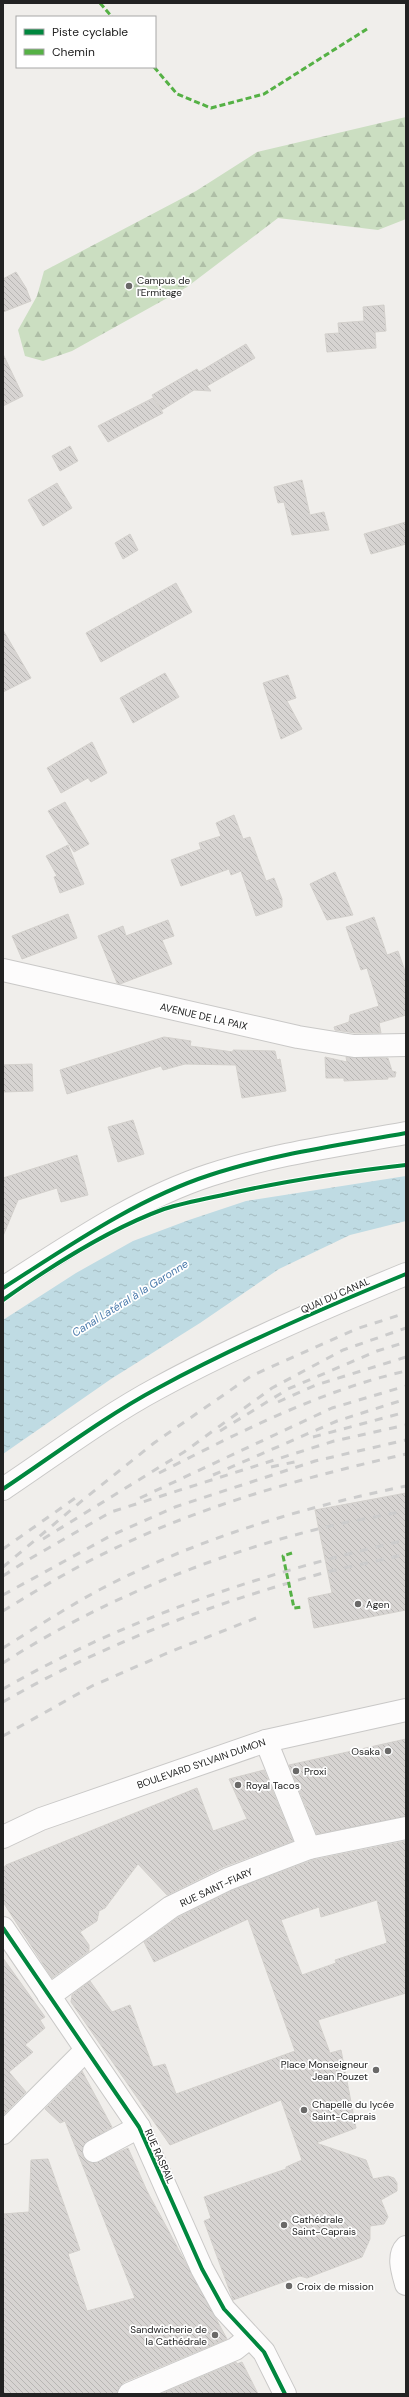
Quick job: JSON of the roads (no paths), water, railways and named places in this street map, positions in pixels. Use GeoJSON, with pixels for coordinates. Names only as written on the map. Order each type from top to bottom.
{"type":"FeatureCollection","features":[{"type":"Feature","properties":{"kind":"street","name":"AVENUE DE LA PAIX"},"geometry":{"type":"LineString","coordinates":[[3,970],[298,1038],[354,1046],[406,1045]]}},
{"type":"Feature","properties":{"kind":"street"},"geometry":{"type":"LineString","coordinates":[[3,1288],[130,1210],[210,1175],[311,1150],[406,1133]]}},
{"type":"Feature","properties":{"kind":"street","name":"QUAI DU CANAL"},"geometry":{"type":"LineString","coordinates":[[3,1489],[110,1417],[158,1388],[341,1301],[406,1274]]}},
{"type":"Feature","properties":{"kind":"street","name":"BOULEVARD SYLVAIN DUMON"},"geometry":{"type":"LineString","coordinates":[[3,1837],[41,1819],[266,1741],[406,1710]]}},
{"type":"Feature","properties":{"kind":"street"},"geometry":{"type":"LineString","coordinates":[[266,1741],[310,1848]]}},
{"type":"Feature","properties":{"kind":"street","name":"RUE SAINT-FIARY"},"geometry":{"type":"LineString","coordinates":[[49,1996],[171,1907],[228,1879],[310,1848],[406,1828]]}},
{"type":"Feature","properties":{"kind":"street","name":"RUE RASPAIL"},"geometry":{"type":"LineString","coordinates":[[3,1928],[85,2051],[139,2127],[202,2269],[224,2309],[249,2338],[264,2352],[285,2394]]}},
{"type":"Feature","properties":{"kind":"street"},"geometry":{"type":"LineString","coordinates":[[3,2133],[85,2051]]}},
{"type":"Feature","properties":{"kind":"street"},"geometry":{"type":"LineString","coordinates":[[94,2151],[139,2127]]}},
{"type":"Feature","properties":{"kind":"street"},"geometry":{"type":"LineString","coordinates":[[404,2276],[403,2250],[406,2247]]}},
{"type":"Feature","properties":{"kind":"street"},"geometry":{"type":"LineString","coordinates":[[139,2392],[235,2349],[249,2338]]}},
{"type":"Feature","properties":{"kind":"water","name":"Canal Latéral à la Garonne"},"geometry":{"type":"Polygon","coordinates":[[[406,1176],[406,1221],[350,1235],[279,1269],[200,1323],[111,1379],[3,1454],[3,1320],[76,1273],[133,1241],[189,1220],[246,1201],[406,1176]]]}},
{"type":"Feature","properties":{"kind":"railway"},"geometry":{"type":"LineString","coordinates":[[3,1567],[154,1443],[251,1376],[356,1329],[406,1313]]}},
{"type":"Feature","properties":{"kind":"railway"},"geometry":{"type":"LineString","coordinates":[[43,1539],[184,1452],[272,1388],[343,1350],[406,1328]]}},
{"type":"Feature","properties":{"kind":"railway"},"geometry":{"type":"LineString","coordinates":[[220,1431],[288,1389],[377,1351],[406,1342]]}},
{"type":"Feature","properties":{"kind":"railway"},"geometry":{"type":"LineString","coordinates":[[278,1402],[316,1385],[406,1357]]}},
{"type":"Feature","properties":{"kind":"railway"},"geometry":{"type":"LineString","coordinates":[[159,1473],[280,1414],[374,1379],[406,1371]]}},
{"type":"Feature","properties":{"kind":"railway"},"geometry":{"type":"LineString","coordinates":[[140,1498],[332,1408],[406,1386]]}},
{"type":"Feature","properties":{"kind":"railway"},"geometry":{"type":"LineString","coordinates":[[213,1475],[337,1421],[406,1399]]}},
{"type":"Feature","properties":{"kind":"railway"},"geometry":{"type":"LineString","coordinates":[[313,1437],[406,1412]]}},
{"type":"Feature","properties":{"kind":"railway"},"geometry":{"type":"LineString","coordinates":[[3,1576],[111,1512],[334,1441],[406,1425]]}},
{"type":"Feature","properties":{"kind":"railway"},"geometry":{"type":"LineString","coordinates":[[3,1595],[112,1535],[175,1507],[315,1461],[406,1440]]}},
{"type":"Feature","properties":{"kind":"railway"},"geometry":{"type":"LineString","coordinates":[[3,1611],[47,1584],[93,1559],[192,1515],[298,1481],[406,1454]]}},
{"type":"Feature","properties":{"kind":"railway"},"geometry":{"type":"LineString","coordinates":[[271,1467],[299,1461]]}},
{"type":"Feature","properties":{"kind":"railway"},"geometry":{"type":"LineString","coordinates":[[3,1648],[99,1590],[173,1555],[211,1540],[288,1515],[327,1504],[406,1486]]}},
{"type":"Feature","properties":{"kind":"railway"},"geometry":{"type":"LineString","coordinates":[[3,1549],[81,1494]]}},
{"type":"Feature","properties":{"kind":"railway"},"geometry":{"type":"LineString","coordinates":[[3,1663],[76,1621],[153,1584],[193,1568],[274,1541],[314,1530],[406,1511]]}},
{"type":"Feature","properties":{"kind":"railway"},"geometry":{"type":"LineString","coordinates":[[3,1689],[50,1663],[99,1640],[199,1600],[250,1582],[406,1540]]}},
{"type":"Feature","properties":{"kind":"railway"},"geometry":{"type":"LineString","coordinates":[[3,1702],[41,1681],[119,1644],[199,1612],[323,1573],[406,1554]]}},
{"type":"Feature","properties":{"kind":"railway"},"geometry":{"type":"LineString","coordinates":[[3,1736],[92,1686],[172,1651],[256,1618]]}},
{"type":"Feature","properties":{"kind":"place","name":"Campus de l'Ermitage"},"geometry":{"type":"Point","coordinates":[129,286]}},
{"type":"Feature","properties":{"kind":"place","name":"Agen"},"geometry":{"type":"Point","coordinates":[358,1604]}},
{"type":"Feature","properties":{"kind":"place","name":"Osaka"},"geometry":{"type":"Point","coordinates":[388,1751]}},
{"type":"Feature","properties":{"kind":"place","name":"Proxi"},"geometry":{"type":"Point","coordinates":[296,1771]}},
{"type":"Feature","properties":{"kind":"place","name":"Royal Tacos"},"geometry":{"type":"Point","coordinates":[238,1785]}},
{"type":"Feature","properties":{"kind":"place","name":"Place Monseigneur Jean Pouzet"},"geometry":{"type":"Point","coordinates":[376,2070]}},
{"type":"Feature","properties":{"kind":"place","name":"Chapelle du lycée Saint-Caprais"},"geometry":{"type":"Point","coordinates":[304,2110]}},
{"type":"Feature","properties":{"kind":"place","name":"Cathédrale Saint-Caprais"},"geometry":{"type":"Point","coordinates":[284,2225]}},
{"type":"Feature","properties":{"kind":"place","name":"Croix de mission"},"geometry":{"type":"Point","coordinates":[289,2286]}},
{"type":"Feature","properties":{"kind":"place","name":"Sandwicherie de la Cathédrale"},"geometry":{"type":"Point","coordinates":[215,2335]}}]}
